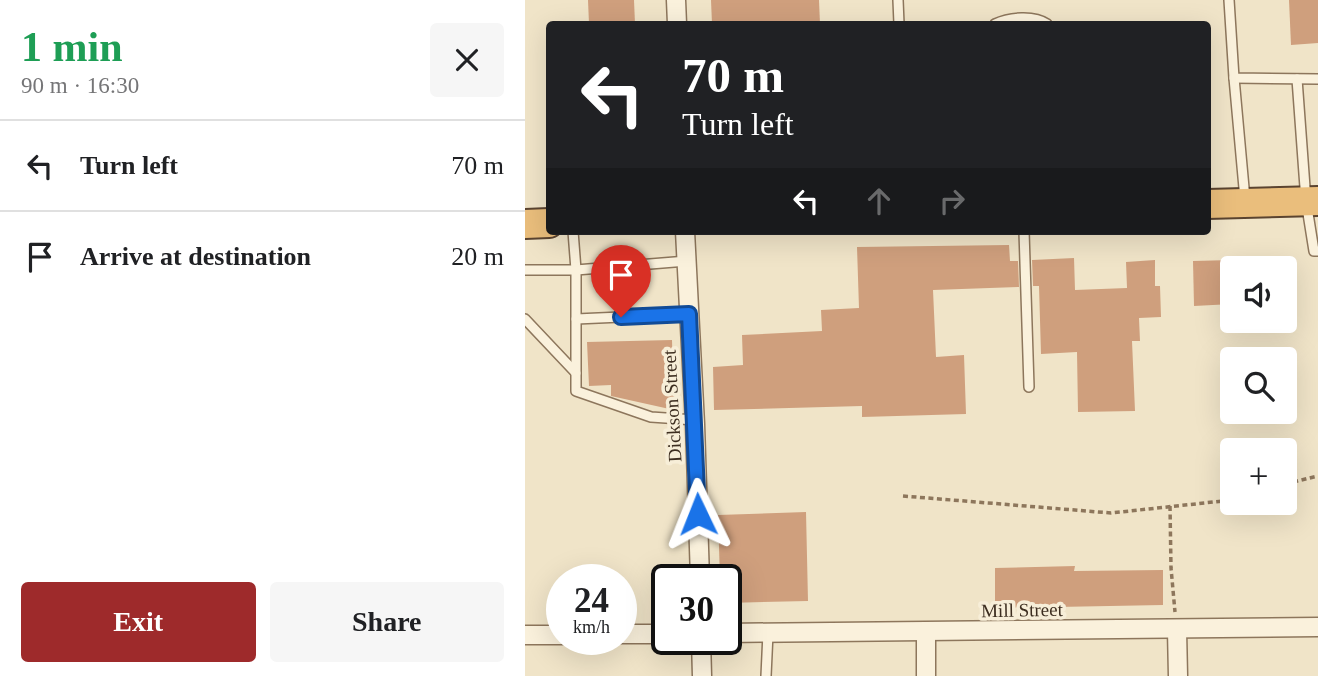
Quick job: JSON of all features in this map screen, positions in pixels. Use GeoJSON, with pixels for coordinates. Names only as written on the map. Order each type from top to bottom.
{"type":"FeatureCollection","features":[{"type":"Feature","properties":{"kind":"highway"},"geometry":{"type":"LineString","coordinates":[[1211,204],[1312,201]]}},
{"type":"Feature","properties":{"kind":"highway"},"geometry":{"type":"LineString","coordinates":[[525,224],[546,223]]}},
{"type":"Feature","properties":{"kind":"street"},"geometry":{"type":"LineString","coordinates":[[675,0],[677,21]]}},
{"type":"Feature","properties":{"kind":"street","name":"Dickson Street"},"geometry":{"type":"LineString","coordinates":[[685,235],[700,564]]}},
{"type":"Feature","properties":{"kind":"street","name":"Mill Street"},"geometry":{"type":"LineString","coordinates":[[742,633],[1318,627]]}},
{"type":"Feature","properties":{"kind":"street"},"geometry":{"type":"LineString","coordinates":[[1177,629],[1178,676]]}},
{"type":"Feature","properties":{"kind":"street"},"geometry":{"type":"LineString","coordinates":[[926,632],[926,676]]}},
{"type":"Feature","properties":{"kind":"street"},"geometry":{"type":"LineString","coordinates":[[525,635],[546,635]]}},
{"type":"Feature","properties":{"kind":"street"},"geometry":{"type":"LineString","coordinates":[[701,655],[702,676]]}},
{"type":"Feature","properties":{"kind":"lane"},"geometry":{"type":"LineString","coordinates":[[898,0],[899,21]]}},
{"type":"Feature","properties":{"kind":"lane"},"geometry":{"type":"LineString","coordinates":[[1229,0],[1245,204]]}},
{"type":"Feature","properties":{"kind":"lane"},"geometry":{"type":"LineString","coordinates":[[1001,21],[1038,18],[1042,21]]}},
{"type":"Feature","properties":{"kind":"lane"},"geometry":{"type":"LineString","coordinates":[[1234,79],[1318,79]]}},
{"type":"Feature","properties":{"kind":"lane"},"geometry":{"type":"LineString","coordinates":[[1297,79],[1312,201],[1314,251],[1318,251]]}},
{"type":"Feature","properties":{"kind":"lane"},"geometry":{"type":"LineString","coordinates":[[573,235],[576,391],[651,418],[695,420]]}},
{"type":"Feature","properties":{"kind":"lane"},"geometry":{"type":"LineString","coordinates":[[1024,235],[1029,387]]}},
{"type":"Feature","properties":{"kind":"lane"},"geometry":{"type":"LineString","coordinates":[[525,270],[576,270],[687,261]]}},
{"type":"Feature","properties":{"kind":"lane"},"geometry":{"type":"LineString","coordinates":[[576,319],[689,314]]}},
{"type":"Feature","properties":{"kind":"lane"},"geometry":{"type":"LineString","coordinates":[[525,319],[576,373]]}},
{"type":"Feature","properties":{"kind":"lane"},"geometry":{"type":"LineString","coordinates":[[766,676],[768,633]]}},
{"type":"Feature","properties":{"kind":"path"},"geometry":{"type":"LineString","coordinates":[[1297,481],[1318,476]]}},
{"type":"Feature","properties":{"kind":"path"},"geometry":{"type":"LineString","coordinates":[[903,496],[1111,513],[1220,501]]}},
{"type":"Feature","properties":{"kind":"path"},"geometry":{"type":"LineString","coordinates":[[1170,506],[1171,568],[1177,629]]}},
{"type":"Feature","properties":{"kind":"building"},"geometry":{"type":"Polygon","coordinates":[[[588,0],[634,0],[635,21],[589,21],[588,0]]]}},
{"type":"Feature","properties":{"kind":"building"},"geometry":{"type":"Polygon","coordinates":[[[711,0],[819,0],[820,21],[712,21],[711,0]]]}},
{"type":"Feature","properties":{"kind":"building"},"geometry":{"type":"Polygon","coordinates":[[[1289,0],[1318,0],[1318,43],[1291,45],[1289,0]]]}},
{"type":"Feature","properties":{"kind":"building"},"geometry":{"type":"Polygon","coordinates":[[[1009,245],[1010,261],[1018,261],[1019,287],[933,290],[936,357],[964,355],[966,414],[862,417],[862,406],[714,410],[713,367],[743,365],[742,335],[822,331],[821,310],[859,308],[857,247],[1009,245]]]}},
{"type":"Feature","properties":{"kind":"building"},"geometry":{"type":"Polygon","coordinates":[[[1074,258],[1075,290],[1127,288],[1126,262],[1155,260],[1155,286],[1160,286],[1161,317],[1139,318],[1140,341],[1132,341],[1135,411],[1078,412],[1077,352],[1041,354],[1039,286],[1033,286],[1032,260],[1074,258]]]}},
{"type":"Feature","properties":{"kind":"building"},"geometry":{"type":"Polygon","coordinates":[[[1220,260],[1220,305],[1194,306],[1193,261],[1220,260]]]}},
{"type":"Feature","properties":{"kind":"building"},"geometry":{"type":"Polygon","coordinates":[[[672,340],[674,410],[611,396],[611,385],[589,386],[587,342],[672,340]]]}},
{"type":"Feature","properties":{"kind":"building"},"geometry":{"type":"Polygon","coordinates":[[[806,512],[808,601],[742,603],[742,564],[720,564],[718,515],[806,512]]]}},
{"type":"Feature","properties":{"kind":"building"},"geometry":{"type":"Polygon","coordinates":[[[1075,566],[1074,571],[1163,570],[1163,605],[995,608],[995,568],[1075,566]]]}},
{"type":"Feature","properties":{"kind":"route"},"geometry":{"type":"LineString","coordinates":[[621,317],[689,314],[698,514]]}}]}
